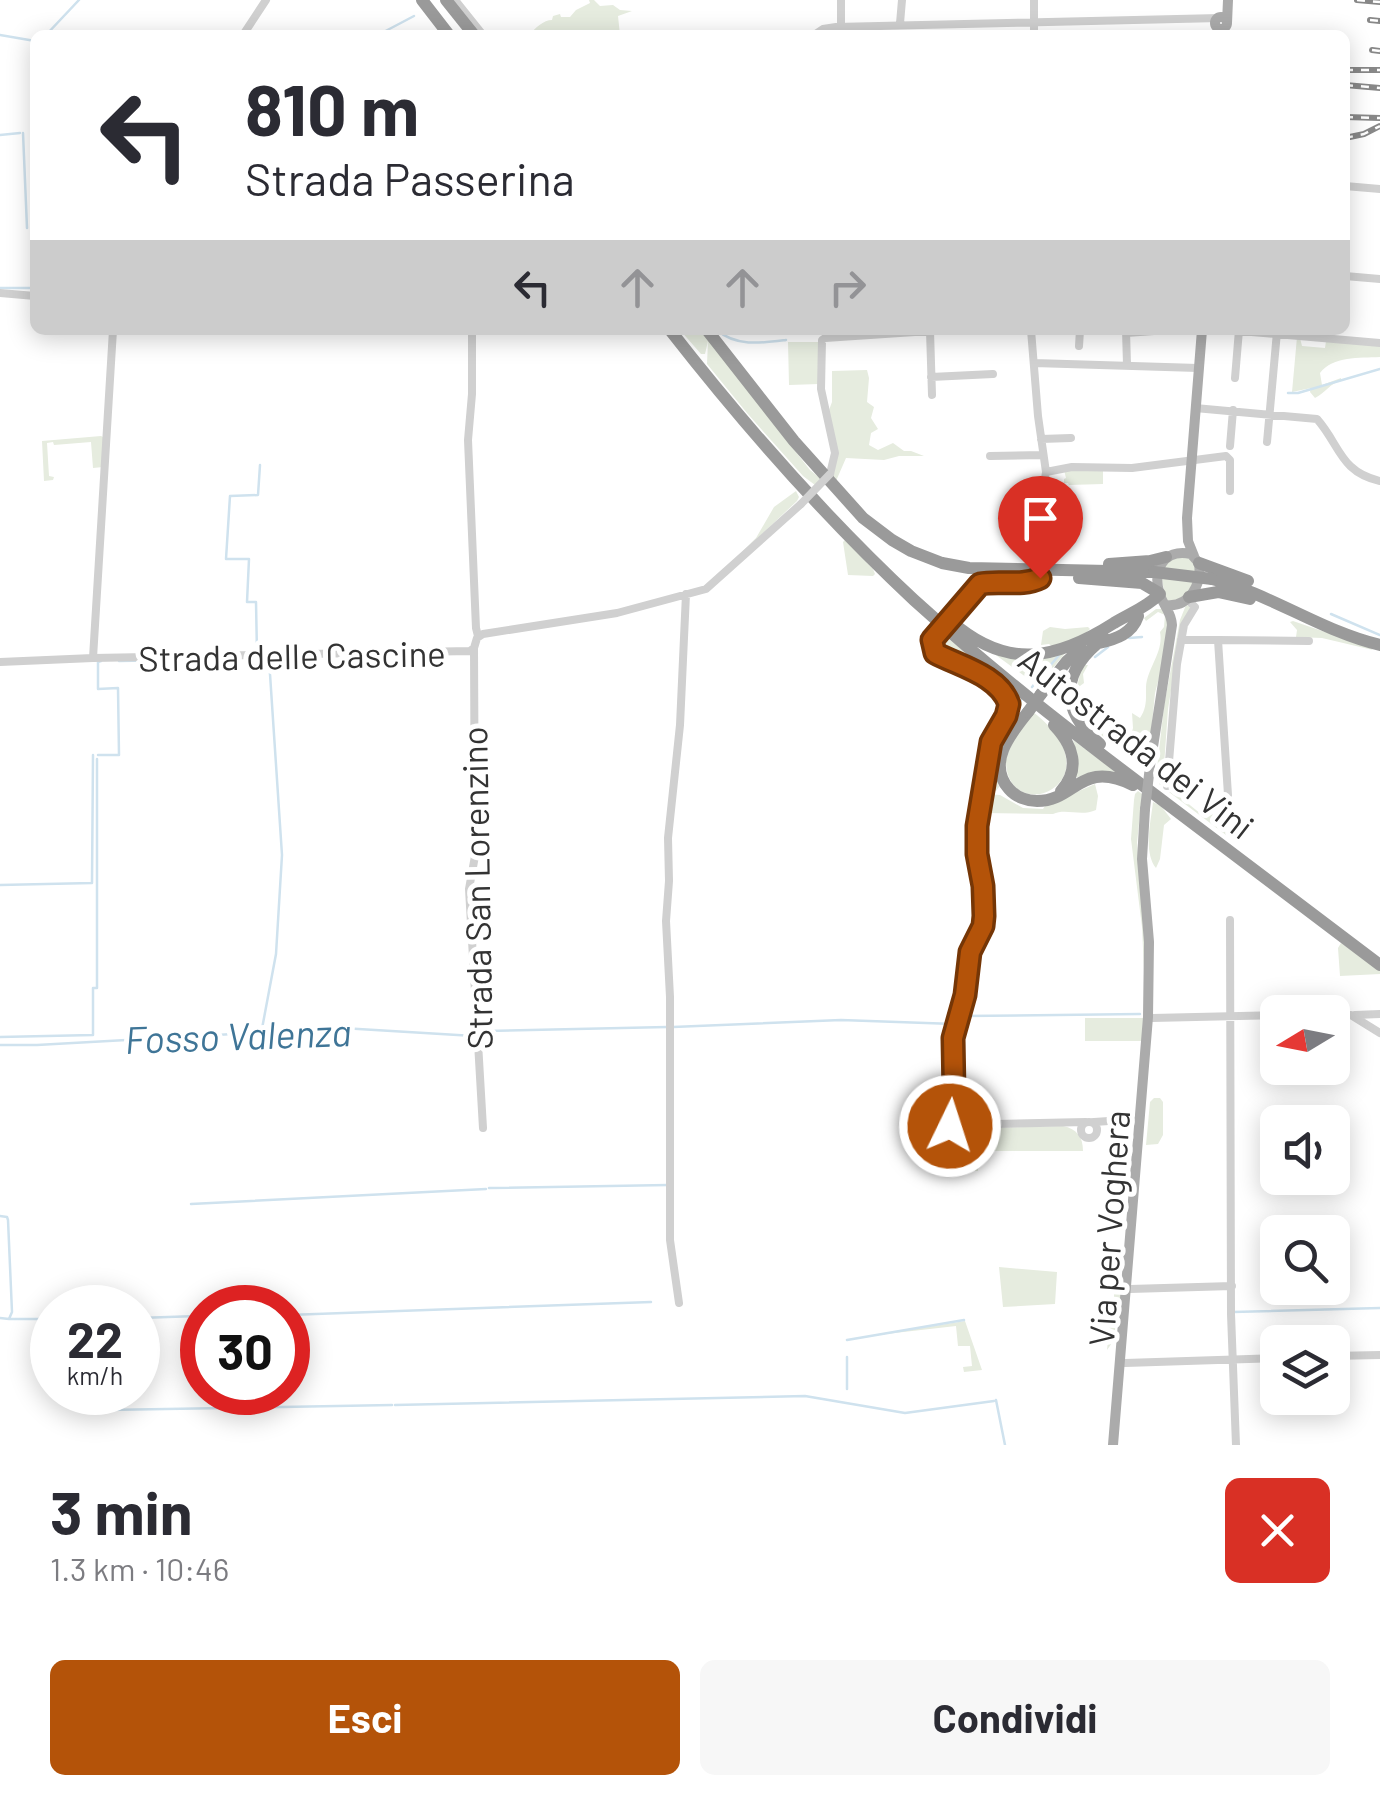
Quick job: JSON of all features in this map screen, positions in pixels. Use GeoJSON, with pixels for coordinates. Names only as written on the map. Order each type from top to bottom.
{"type":"FeatureCollection","features":[{"type":"Feature","properties":{"kind":"highway"},"geometry":{"type":"LineString","coordinates":[[419,0],[442,30]]}},
{"type":"Feature","properties":{"kind":"highway"},"geometry":{"type":"LineString","coordinates":[[446,0],[470,30]]}},
{"type":"Feature","properties":{"kind":"highway","name":"Autostrada dei Vini"},"geometry":{"type":"LineString","coordinates":[[677,335],[777,452],[882,562],[986,657],[1380,961]]}},
{"type":"Feature","properties":{"kind":"highway","name":"Autostrada dei Vini"},"geometry":{"type":"LineString","coordinates":[[677,335],[752,432],[860,548],[986,663],[1380,961]]}},
{"type":"Feature","properties":{"kind":"highway"},"geometry":{"type":"LineString","coordinates":[[710,335],[820,472],[864,518],[892,540],[927,558],[953,566],[1212,579],[1252,591],[1344,634],[1380,644]]}},
{"type":"Feature","properties":{"kind":"highway"},"geometry":{"type":"LineString","coordinates":[[1036,570],[1035,567],[1150,562],[1169,556]]}},
{"type":"Feature","properties":{"kind":"highway"},"geometry":{"type":"LineString","coordinates":[[1197,560],[1274,593],[1310,619]]}},
{"type":"Feature","properties":{"kind":"highway"},"geometry":{"type":"LineString","coordinates":[[882,562],[969,636],[1005,653],[1021,655],[1048,653],[1126,633],[1152,596],[1150,578]]}},
{"type":"Feature","properties":{"kind":"highway"},"geometry":{"type":"LineString","coordinates":[[1141,611],[1163,599],[1150,578]]}},
{"type":"Feature","properties":{"kind":"highway"},"geometry":{"type":"LineString","coordinates":[[1187,599],[1201,593],[1224,592],[1310,619]]}},
{"type":"Feature","properties":{"kind":"highway"},"geometry":{"type":"LineString","coordinates":[[1098,639],[1068,661],[1002,749],[1003,780],[1014,794],[1036,801],[1054,797],[1088,778],[1108,776],[1128,782],[1177,811]]}},
{"type":"Feature","properties":{"kind":"highway"},"geometry":{"type":"LineString","coordinates":[[1098,639],[1072,676],[1072,708],[1091,736],[1133,772]]}},
{"type":"Feature","properties":{"kind":"highway"},"geometry":{"type":"LineString","coordinates":[[986,663],[1066,738],[1073,757],[1072,773],[1067,785],[1054,797]]}},
{"type":"Feature","properties":{"kind":"main road"},"geometry":{"type":"LineString","coordinates":[[1220,25],[1228,2]]}},
{"type":"Feature","properties":{"kind":"main road"},"geometry":{"type":"LineString","coordinates":[[1152,769],[1178,618],[1200,578],[1188,541],[1187,518],[1201,335]]}},
{"type":"Feature","properties":{"kind":"main road"},"geometry":{"type":"LineString","coordinates":[[1150,1017],[1142,859],[1172,630],[1159,571],[1183,536],[1187,518]]}},
{"type":"Feature","properties":{"kind":"main road"},"geometry":{"type":"LineString","coordinates":[[1169,556],[1187,553],[1197,560]]}},
{"type":"Feature","properties":{"kind":"main road"},"geometry":{"type":"LineString","coordinates":[[1163,599],[1175,606],[1187,599]]}},
{"type":"Feature","properties":{"kind":"main road","name":"Via per Voghera"},"geometry":{"type":"LineString","coordinates":[[1116,1445],[1150,1017]]}},
{"type":"Feature","properties":{"kind":"main road","name":"Via per Voghera"},"geometry":{"type":"LineString","coordinates":[[1116,1445],[1150,1017]]}},
{"type":"Feature","properties":{"kind":"street"},"geometry":{"type":"LineString","coordinates":[[246,30],[266,0]]}},
{"type":"Feature","properties":{"kind":"street"},"geometry":{"type":"LineString","coordinates":[[454,0],[478,30]]}},
{"type":"Feature","properties":{"kind":"street"},"geometry":{"type":"LineString","coordinates":[[840,0],[841,30]]}},
{"type":"Feature","properties":{"kind":"street"},"geometry":{"type":"LineString","coordinates":[[902,0],[900,30],[1152,20],[1220,25]]}},
{"type":"Feature","properties":{"kind":"street"},"geometry":{"type":"LineString","coordinates":[[1034,0],[1034,30]]}},
{"type":"Feature","properties":{"kind":"street"},"geometry":{"type":"LineString","coordinates":[[1151,30],[1152,20]]}},
{"type":"Feature","properties":{"kind":"street"},"geometry":{"type":"LineString","coordinates":[[1350,186],[1380,189]]}},
{"type":"Feature","properties":{"kind":"street"},"geometry":{"type":"LineString","coordinates":[[1350,276],[1380,278]]}},
{"type":"Feature","properties":{"kind":"street"},"geometry":{"type":"LineString","coordinates":[[0,293],[30,296]]}},
{"type":"Feature","properties":{"kind":"street"},"geometry":{"type":"LineString","coordinates":[[93,658],[113,335]]}},
{"type":"Feature","properties":{"kind":"street"},"geometry":{"type":"LineString","coordinates":[[472,335],[468,469],[478,636]]}},
{"type":"Feature","properties":{"kind":"street","name":"Strada delle Cascine"},"geometry":{"type":"LineString","coordinates":[[0,662],[463,653],[474,648],[478,636],[617,613],[706,589],[830,474],[836,452],[821,389],[820,343],[838,335]]}},
{"type":"Feature","properties":{"kind":"street"},"geometry":{"type":"LineString","coordinates":[[930,335],[932,395]]}},
{"type":"Feature","properties":{"kind":"street"},"geometry":{"type":"LineString","coordinates":[[1031,335],[1046,472],[1033,582],[980,584],[931,644],[935,653],[980,675],[1004,694],[1009,704],[991,742],[977,826],[984,916],[970,952],[965,995],[953,1038],[950,1126],[1139,1119]]}},
{"type":"Feature","properties":{"kind":"street"},"geometry":{"type":"LineString","coordinates":[[1080,335],[1080,346]]}},
{"type":"Feature","properties":{"kind":"street"},"geometry":{"type":"LineString","coordinates":[[1126,335],[1127,365]]}},
{"type":"Feature","properties":{"kind":"street"},"geometry":{"type":"LineString","coordinates":[[1235,378],[1238,335]]}},
{"type":"Feature","properties":{"kind":"street"},"geometry":{"type":"LineString","coordinates":[[1267,442],[1277,335]]}},
{"type":"Feature","properties":{"kind":"street"},"geometry":{"type":"LineString","coordinates":[[1305,335],[1380,343]]}},
{"type":"Feature","properties":{"kind":"street"},"geometry":{"type":"LineString","coordinates":[[1034,363],[1198,368]]}},
{"type":"Feature","properties":{"kind":"street"},"geometry":{"type":"LineString","coordinates":[[932,377],[992,374]]}},
{"type":"Feature","properties":{"kind":"street"},"geometry":{"type":"LineString","coordinates":[[1196,408],[1316,419],[1350,468],[1380,482]]}},
{"type":"Feature","properties":{"kind":"street"},"geometry":{"type":"LineString","coordinates":[[1230,446],[1232,410]]}},
{"type":"Feature","properties":{"kind":"street"},"geometry":{"type":"LineString","coordinates":[[1041,438],[1071,438]]}},
{"type":"Feature","properties":{"kind":"street"},"geometry":{"type":"LineString","coordinates":[[990,456],[1044,454]]}},
{"type":"Feature","properties":{"kind":"street"},"geometry":{"type":"LineString","coordinates":[[1046,472],[1072,467],[1132,468],[1228,457],[1230,491]]}},
{"type":"Feature","properties":{"kind":"street"},"geometry":{"type":"LineString","coordinates":[[679,1302],[670,1240],[666,920],[668,838],[680,725],[686,594]]}},
{"type":"Feature","properties":{"kind":"street"},"geometry":{"type":"LineString","coordinates":[[1166,786],[1181,640],[1184,625],[1194,609],[1187,599]]}},
{"type":"Feature","properties":{"kind":"street"},"geometry":{"type":"LineString","coordinates":[[1181,640],[1309,641]]}},
{"type":"Feature","properties":{"kind":"street"},"geometry":{"type":"LineString","coordinates":[[1218,640],[1228,795]]}},
{"type":"Feature","properties":{"kind":"street","name":"Strada San Lorenzino"},"geometry":{"type":"LineString","coordinates":[[474,648],[475,856],[469,889],[483,1128]]}},
{"type":"Feature","properties":{"kind":"street"},"geometry":{"type":"LineString","coordinates":[[1230,920],[1236,1445]]}},
{"type":"Feature","properties":{"kind":"street"},"geometry":{"type":"LineString","coordinates":[[1351,1015],[1380,1014]]}},
{"type":"Feature","properties":{"kind":"street"},"geometry":{"type":"LineString","coordinates":[[1351,1015],[1380,1033]]}},
{"type":"Feature","properties":{"kind":"street"},"geometry":{"type":"LineString","coordinates":[[1150,1017],[1260,1016]]}},
{"type":"Feature","properties":{"kind":"street"},"geometry":{"type":"LineString","coordinates":[[1065,1123],[1087,1138],[1095,1136],[1097,1127],[1089,1122]]}},
{"type":"Feature","properties":{"kind":"street"},"geometry":{"type":"LineString","coordinates":[[1081,1132],[1089,1122]]}},
{"type":"Feature","properties":{"kind":"street"},"geometry":{"type":"LineString","coordinates":[[1130,1289],[1232,1286]]}},
{"type":"Feature","properties":{"kind":"street"},"geometry":{"type":"LineString","coordinates":[[1350,1356],[1380,1355]]}},
{"type":"Feature","properties":{"kind":"street"},"geometry":{"type":"LineString","coordinates":[[1125,1363],[1260,1359]]}},
{"type":"Feature","properties":{"kind":"shaded area"},"geometry":{"type":"Polygon","coordinates":[[[594,0],[600,6],[632,11],[618,16],[619,30],[535,30],[553,16],[570,17],[594,0]]]}},
{"type":"Feature","properties":{"kind":"shaded area"},"geometry":{"type":"Polygon","coordinates":[[[684,335],[705,336],[821,479],[815,485],[707,364],[708,341],[705,354],[684,335]]]}},
{"type":"Feature","properties":{"kind":"shaded area"},"geometry":{"type":"Polygon","coordinates":[[[1297,337],[1302,346],[1325,348],[1326,341],[1380,346],[1380,357],[1347,359],[1325,367],[1320,373],[1322,385],[1341,380],[1315,398],[1311,388],[1292,392],[1297,337]]]}},
{"type":"Feature","properties":{"kind":"shaded area"},"geometry":{"type":"Polygon","coordinates":[[[788,342],[818,342],[819,384],[789,385],[788,342]]]}},
{"type":"Feature","properties":{"kind":"shaded area"},"geometry":{"type":"Polygon","coordinates":[[[867,370],[867,402],[874,407],[871,418],[878,429],[871,433],[869,445],[878,450],[893,443],[904,451],[924,456],[846,458],[836,481],[831,476],[838,455],[829,410],[832,371],[867,370]]]}},
{"type":"Feature","properties":{"kind":"shaded area"},"geometry":{"type":"Polygon","coordinates":[[[105,438],[103,467],[93,468],[91,442],[47,443],[49,476],[54,477],[44,481],[42,441],[105,438]]]}},
{"type":"Feature","properties":{"kind":"shaded area"},"geometry":{"type":"Polygon","coordinates":[[[1064,470],[1103,471],[1103,484],[1069,485],[1064,483],[1064,470]]]}},
{"type":"Feature","properties":{"kind":"shaded area"},"geometry":{"type":"Polygon","coordinates":[[[796,491],[797,501],[727,567],[756,538],[774,507],[796,491]]]}},
{"type":"Feature","properties":{"kind":"shaded area"},"geometry":{"type":"Polygon","coordinates":[[[845,540],[873,569],[873,576],[848,575],[845,540]]]}},
{"type":"Feature","properties":{"kind":"shaded area"},"geometry":{"type":"Polygon","coordinates":[[[1176,555],[1194,560],[1198,581],[1180,602],[1166,600],[1162,580],[1163,566],[1176,555]]]}},
{"type":"Feature","properties":{"kind":"shaded area"},"geometry":{"type":"Polygon","coordinates":[[[1186,605],[1192,607],[1182,623],[1160,785],[1156,778],[1164,706],[1180,620],[1186,605]]]}},
{"type":"Feature","properties":{"kind":"shaded area"},"geometry":{"type":"Polygon","coordinates":[[[1162,609],[1168,620],[1150,744],[1142,769],[1091,724],[1079,704],[1077,687],[1080,670],[1088,665],[1079,690],[1084,695],[1081,706],[1090,706],[1096,723],[1102,713],[1113,732],[1120,729],[1125,739],[1130,739],[1132,713],[1140,718],[1144,711],[1147,680],[1164,627],[1165,615],[1158,612],[1146,621],[1144,618],[1162,609]]]}},
{"type":"Feature","properties":{"kind":"shaded area"},"geometry":{"type":"Polygon","coordinates":[[[1290,622],[1373,650],[1322,638],[1296,637],[1297,630],[1290,622]]]}},
{"type":"Feature","properties":{"kind":"shaded area"},"geometry":{"type":"Polygon","coordinates":[[[1050,627],[1090,629],[1081,638],[1054,648],[1041,645],[1043,631],[1050,627]]]}},
{"type":"Feature","properties":{"kind":"shaded area"},"geometry":{"type":"Polygon","coordinates":[[[940,632],[985,672],[938,653],[934,641],[940,632]]]}},
{"type":"Feature","properties":{"kind":"shaded area"},"geometry":{"type":"Polygon","coordinates":[[[989,650],[1067,651],[1038,686],[989,650]]]}},
{"type":"Feature","properties":{"kind":"shaded area"},"geometry":{"type":"Polygon","coordinates":[[[1017,699],[1022,705],[996,752],[996,791],[991,788],[991,750],[1017,699]]]}},
{"type":"Feature","properties":{"kind":"shaded area"},"geometry":{"type":"Polygon","coordinates":[[[1033,712],[1056,735],[1066,755],[1065,772],[1057,785],[1045,793],[1030,794],[1017,789],[1008,775],[1006,760],[1012,741],[1033,712]]]}},
{"type":"Feature","properties":{"kind":"shaded area"},"geometry":{"type":"Polygon","coordinates":[[[1073,740],[1116,772],[1096,771],[1075,778],[1078,758],[1073,740]]]}},
{"type":"Feature","properties":{"kind":"shaded area"},"geometry":{"type":"Polygon","coordinates":[[[1095,784],[1096,810],[1090,812],[983,813],[987,794],[1000,795],[1023,808],[1043,809],[1095,784]]]}},
{"type":"Feature","properties":{"kind":"shaded area"},"geometry":{"type":"Polygon","coordinates":[[[1138,791],[1142,794],[1137,843],[1146,951],[1144,971],[1131,839],[1138,791]]]}},
{"type":"Feature","properties":{"kind":"shaded area"},"geometry":{"type":"Polygon","coordinates":[[[1169,792],[1201,814],[1224,815],[1226,835],[1169,792]]]}},
{"type":"Feature","properties":{"kind":"shaded area"},"geometry":{"type":"Polygon","coordinates":[[[1153,802],[1171,819],[1164,825],[1156,868],[1149,845],[1153,802]]]}},
{"type":"Feature","properties":{"kind":"shaded area"},"geometry":{"type":"Polygon","coordinates":[[[1341,943],[1380,970],[1380,974],[1340,976],[1341,943]]]}},
{"type":"Feature","properties":{"kind":"shaded area"},"geometry":{"type":"Polygon","coordinates":[[[1085,1018],[1143,1018],[1142,1041],[1085,1041],[1085,1018]]]}},
{"type":"Feature","properties":{"kind":"shaded area"},"geometry":{"type":"Polygon","coordinates":[[[1154,1098],[1163,1102],[1163,1135],[1158,1144],[1146,1145],[1150,1102],[1154,1098]]]}},
{"type":"Feature","properties":{"kind":"shaded area"},"geometry":{"type":"Polygon","coordinates":[[[1063,1126],[1078,1134],[1083,1151],[989,1151],[988,1128],[1063,1126]]]}},
{"type":"Feature","properties":{"kind":"shaded area"},"geometry":{"type":"Polygon","coordinates":[[[954,1128],[977,1130],[978,1171],[954,1171],[954,1128]]]}},
{"type":"Feature","properties":{"kind":"shaded area"},"geometry":{"type":"Polygon","coordinates":[[[1117,1261],[1121,1312],[1116,1319],[1114,1340],[1107,1350],[1112,1304],[1116,1303],[1117,1261]]]}},
{"type":"Feature","properties":{"kind":"shaded area"},"geometry":{"type":"Polygon","coordinates":[[[999,1267],[1057,1272],[1055,1304],[1003,1307],[999,1267]]]}},
{"type":"Feature","properties":{"kind":"shaded area"},"geometry":{"type":"Polygon","coordinates":[[[965,1321],[982,1370],[964,1372],[963,1367],[972,1366],[970,1346],[958,1346],[956,1326],[877,1335],[965,1321]]]}},
{"type":"Feature","properties":{"kind":"waterway"},"geometry":{"type":"LineString","coordinates":[[51,30],[79,0]]}},
{"type":"Feature","properties":{"kind":"waterway"},"geometry":{"type":"LineString","coordinates":[[387,30],[414,16]]}},
{"type":"Feature","properties":{"kind":"waterway"},"geometry":{"type":"LineString","coordinates":[[0,35],[30,40]]}},
{"type":"Feature","properties":{"kind":"waterway"},"geometry":{"type":"LineString","coordinates":[[0,135],[20,133]]}},
{"type":"Feature","properties":{"kind":"waterway"},"geometry":{"type":"LineString","coordinates":[[23,133],[27,228]]}},
{"type":"Feature","properties":{"kind":"waterway"},"geometry":{"type":"LineString","coordinates":[[0,288],[30,288]]}},
{"type":"Feature","properties":{"kind":"waterway"},"geometry":{"type":"LineString","coordinates":[[724,335],[759,343],[786,340]]}},
{"type":"Feature","properties":{"kind":"waterway"},"geometry":{"type":"LineString","coordinates":[[1288,393],[1380,369]]}},
{"type":"Feature","properties":{"kind":"waterway"},"geometry":{"type":"LineString","coordinates":[[257,654],[256,602],[247,602],[249,559],[226,559],[230,496],[258,495],[260,465]]}},
{"type":"Feature","properties":{"kind":"waterway"},"geometry":{"type":"LineString","coordinates":[[1331,614],[1380,635]]}},
{"type":"Feature","properties":{"kind":"waterway"},"geometry":{"type":"LineString","coordinates":[[1129,638],[1142,637]]}},
{"type":"Feature","properties":{"kind":"waterway"},"geometry":{"type":"LineString","coordinates":[[1095,657],[1108,647]]}},
{"type":"Feature","properties":{"kind":"waterway","name":"Fosso Valenza"},"geometry":{"type":"LineString","coordinates":[[1032,687],[1060,654]]}},
{"type":"Feature","properties":{"kind":"waterway"},"geometry":{"type":"LineString","coordinates":[[119,661],[231,659]]}},
{"type":"Feature","properties":{"kind":"waterway"},"geometry":{"type":"LineString","coordinates":[[261,1034],[276,954],[282,855],[269,659]]}},
{"type":"Feature","properties":{"kind":"waterway"},"geometry":{"type":"LineString","coordinates":[[98,755],[119,755],[118,688],[98,689],[101,661]]}},
{"type":"Feature","properties":{"kind":"waterway","name":"Fosso Valenza"},"geometry":{"type":"LineString","coordinates":[[1008,720],[1021,700]]}},
{"type":"Feature","properties":{"kind":"waterway"},"geometry":{"type":"LineString","coordinates":[[0,885],[92,883],[93,755]]}},
{"type":"Feature","properties":{"kind":"waterway"},"geometry":{"type":"LineString","coordinates":[[0,1037],[93,1035],[93,988],[97,988],[97,759]]}},
{"type":"Feature","properties":{"kind":"waterway"},"geometry":{"type":"LineString","coordinates":[[963,1016],[1140,1014]]}},
{"type":"Feature","properties":{"kind":"waterway","name":"Fosso Valenza"},"geometry":{"type":"LineString","coordinates":[[673,1027],[841,1020],[954,1024]]}},
{"type":"Feature","properties":{"kind":"waterway","name":"Fosso Valenza"},"geometry":{"type":"LineString","coordinates":[[480,1033],[667,1027]]}},
{"type":"Feature","properties":{"kind":"waterway","name":"Fosso Valenza"},"geometry":{"type":"LineString","coordinates":[[0,1045],[342,1028],[474,1036]]}},
{"type":"Feature","properties":{"kind":"waterway"},"geometry":{"type":"LineString","coordinates":[[489,1188],[668,1185]]}},
{"type":"Feature","properties":{"kind":"waterway"},"geometry":{"type":"LineString","coordinates":[[191,1204],[486,1189]]}},
{"type":"Feature","properties":{"kind":"waterway","name":"Fosso Valenza"},"geometry":{"type":"LineString","coordinates":[[0,1216],[8,1220],[12,1312],[9,1319],[0,1318]]}},
{"type":"Feature","properties":{"kind":"waterway"},"geometry":{"type":"LineString","coordinates":[[310,1314],[651,1302]]}},
{"type":"Feature","properties":{"kind":"waterway"},"geometry":{"type":"LineString","coordinates":[[1233,1312],[1380,1308]]}},
{"type":"Feature","properties":{"kind":"waterway"},"geometry":{"type":"LineString","coordinates":[[160,1317],[180,1317]]}},
{"type":"Feature","properties":{"kind":"waterway"},"geometry":{"type":"LineString","coordinates":[[9,1319],[30,1319]]}},
{"type":"Feature","properties":{"kind":"waterway"},"geometry":{"type":"LineString","coordinates":[[847,1340],[964,1320]]}},
{"type":"Feature","properties":{"kind":"waterway"},"geometry":{"type":"LineString","coordinates":[[847,1357],[847,1389]]}},
{"type":"Feature","properties":{"kind":"waterway"},"geometry":{"type":"LineString","coordinates":[[395,1405],[805,1396],[905,1413],[994,1401]]}},
{"type":"Feature","properties":{"kind":"waterway"},"geometry":{"type":"LineString","coordinates":[[996,1400],[1005,1445]]}},
{"type":"Feature","properties":{"kind":"waterway"},"geometry":{"type":"LineString","coordinates":[[160,1409],[392,1405]]}},
{"type":"Feature","properties":{"kind":"railway"},"geometry":{"type":"LineString","coordinates":[[1357,0],[1380,2]]}},
{"type":"Feature","properties":{"kind":"railway"},"geometry":{"type":"LineString","coordinates":[[1370,20],[1380,21]]}},
{"type":"Feature","properties":{"kind":"railway"},"geometry":{"type":"LineString","coordinates":[[1372,50],[1380,51]]}},
{"type":"Feature","properties":{"kind":"railway"},"geometry":{"type":"LineString","coordinates":[[1350,70],[1380,70]]}},
{"type":"Feature","properties":{"kind":"railway"},"geometry":{"type":"LineString","coordinates":[[1350,85],[1380,88]]}},
{"type":"Feature","properties":{"kind":"railway"},"geometry":{"type":"LineString","coordinates":[[1350,117],[1380,118]]}},
{"type":"Feature","properties":{"kind":"railway"},"geometry":{"type":"LineString","coordinates":[[1350,137],[1380,126]]}},
{"type":"Feature","properties":{"kind":"route"},"geometry":{"type":"LineString","coordinates":[[950,1126],[954,1106],[953,1038],[965,995],[970,952],[984,916],[977,826],[988,752],[1009,704],[1008,697],[992,683],[935,653],[931,644],[980,584],[1033,582],[1040,578]]}}]}
